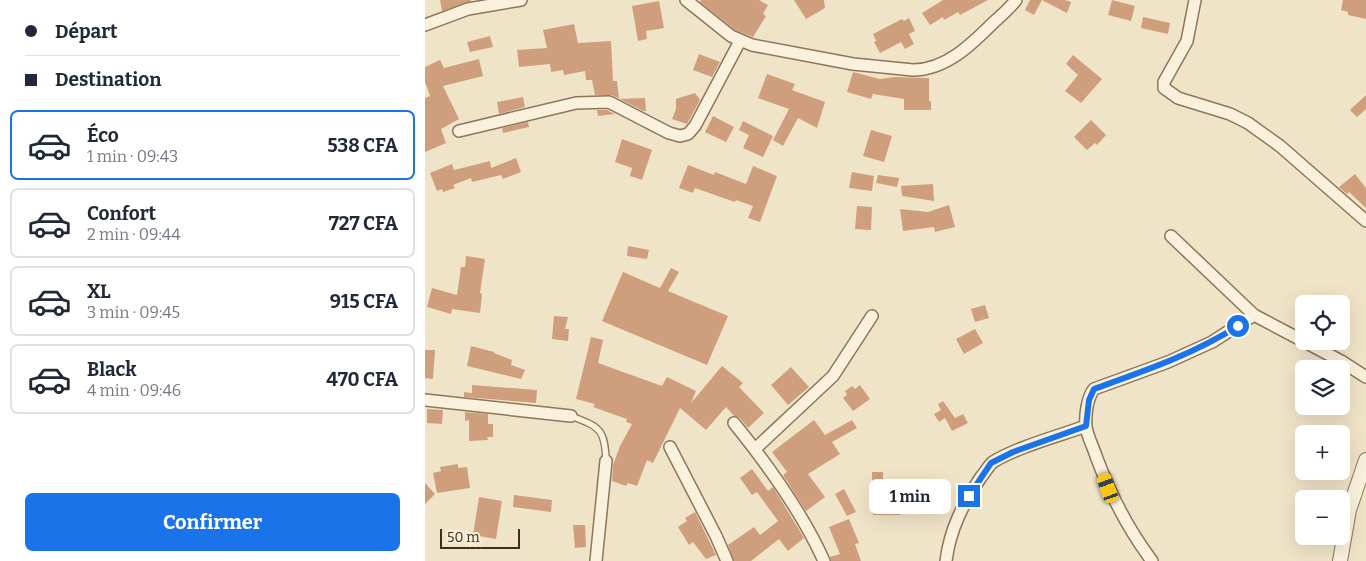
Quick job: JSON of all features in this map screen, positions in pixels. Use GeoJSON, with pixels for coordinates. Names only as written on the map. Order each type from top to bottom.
{"type":"FeatureCollection","features":[{"type":"Feature","properties":{"kind":"street"},"geometry":{"type":"LineString","coordinates":[[425,25],[468,9],[521,0]]}},
{"type":"Feature","properties":{"kind":"street"},"geometry":{"type":"LineString","coordinates":[[686,0],[720,28],[752,45],[853,64],[923,70],[934,67],[965,50],[1016,0]]}},
{"type":"Feature","properties":{"kind":"street"},"geometry":{"type":"LineString","coordinates":[[1195,0],[1187,40],[1164,82],[1164,88],[1178,98],[1230,114],[1248,123],[1280,146],[1366,221]]}},
{"type":"Feature","properties":{"kind":"street"},"geometry":{"type":"LineString","coordinates":[[459,131],[576,102],[609,102],[669,133],[680,136],[689,134],[740,40]]}},
{"type":"Feature","properties":{"kind":"street"},"geometry":{"type":"LineString","coordinates":[[1171,236],[1254,316],[1366,377]]}},
{"type":"Feature","properties":{"kind":"street"},"geometry":{"type":"LineString","coordinates":[[755,449],[833,376],[872,316]]}},
{"type":"Feature","properties":{"kind":"street"},"geometry":{"type":"LineString","coordinates":[[1152,561],[1136,540],[1108,488],[1086,426],[1089,400],[1094,389],[1168,362],[1212,342],[1254,316]]}},
{"type":"Feature","properties":{"kind":"street"},"geometry":{"type":"LineString","coordinates":[[425,400],[571,416]]}},
{"type":"Feature","properties":{"kind":"street"},"geometry":{"type":"LineString","coordinates":[[734,424],[755,449],[809,530],[824,561]]}},
{"type":"Feature","properties":{"kind":"street"},"geometry":{"type":"LineString","coordinates":[[946,561],[949,540],[954,524],[969,496],[991,463],[1013,452],[1086,426]]}},
{"type":"Feature","properties":{"kind":"street"},"geometry":{"type":"LineString","coordinates":[[670,447],[727,561]]}},
{"type":"Feature","properties":{"kind":"street"},"geometry":{"type":"LineString","coordinates":[[1340,561],[1349,510],[1366,460]]}},
{"type":"Feature","properties":{"kind":"street"},"geometry":{"type":"LineString","coordinates":[[596,561],[606,461]]}},
{"type":"Feature","properties":{"kind":"lane"},"geometry":{"type":"LineString","coordinates":[[571,416],[601,432],[605,445],[606,461]]}},
{"type":"Feature","properties":{"kind":"building"},"geometry":{"type":"Polygon","coordinates":[[[440,0],[471,0],[471,1],[442,11],[440,0]]]}},
{"type":"Feature","properties":{"kind":"building"},"geometry":{"type":"Polygon","coordinates":[[[701,0],[759,0],[768,5],[763,14],[766,16],[753,37],[735,30],[700,2],[701,0]]]}},
{"type":"Feature","properties":{"kind":"building"},"geometry":{"type":"Polygon","coordinates":[[[794,0],[824,0],[825,8],[806,19],[794,0]]]}},
{"type":"Feature","properties":{"kind":"building"},"geometry":{"type":"Polygon","coordinates":[[[943,0],[988,0],[960,15],[958,12],[944,20],[943,17],[930,25],[922,13],[943,0]]]}},
{"type":"Feature","properties":{"kind":"building"},"geometry":{"type":"Polygon","coordinates":[[[1030,0],[1042,0],[1034,15],[1025,10],[1030,0]]]}},
{"type":"Feature","properties":{"kind":"building"},"geometry":{"type":"Polygon","coordinates":[[[1042,0],[1065,0],[1071,2],[1067,13],[1042,0]]]}},
{"type":"Feature","properties":{"kind":"building"},"geometry":{"type":"Polygon","coordinates":[[[1112,0],[1135,6],[1131,21],[1108,15],[1112,0]]]}},
{"type":"Feature","properties":{"kind":"building"},"geometry":{"type":"Polygon","coordinates":[[[1343,0],[1366,0],[1366,19],[1348,15],[1348,12],[1341,10],[1343,0]]]}},
{"type":"Feature","properties":{"kind":"building"},"geometry":{"type":"Polygon","coordinates":[[[659,1],[664,28],[646,31],[647,39],[638,41],[632,6],[659,1]]]}},
{"type":"Feature","properties":{"kind":"building"},"geometry":{"type":"Polygon","coordinates":[[[1143,17],[1170,23],[1168,34],[1141,28],[1143,17]]]}},
{"type":"Feature","properties":{"kind":"building"},"geometry":{"type":"Polygon","coordinates":[[[909,18],[915,31],[909,34],[914,44],[905,49],[901,42],[880,53],[874,42],[876,41],[873,34],[902,19],[904,21],[909,18]]]}},
{"type":"Feature","properties":{"kind":"building"},"geometry":{"type":"Polygon","coordinates":[[[574,24],[578,43],[611,41],[613,81],[617,81],[619,99],[612,95],[595,95],[592,80],[586,80],[585,71],[564,75],[563,70],[551,72],[550,64],[519,67],[517,50],[547,48],[543,30],[574,24]]]}},
{"type":"Feature","properties":{"kind":"building"},"geometry":{"type":"Polygon","coordinates":[[[490,36],[493,47],[470,52],[467,42],[490,36]]]}},
{"type":"Feature","properties":{"kind":"building"},"geometry":{"type":"Polygon","coordinates":[[[699,54],[720,62],[712,77],[693,70],[699,54]]]}},
{"type":"Feature","properties":{"kind":"building"},"geometry":{"type":"Polygon","coordinates":[[[1073,55],[1102,79],[1081,103],[1065,91],[1078,75],[1066,64],[1073,55]]]}},
{"type":"Feature","properties":{"kind":"building"},"geometry":{"type":"Polygon","coordinates":[[[479,59],[483,76],[443,86],[459,119],[441,129],[446,143],[425,152],[425,98],[430,96],[425,82],[425,67],[440,60],[444,68],[479,59]]]}},
{"type":"Feature","properties":{"kind":"building"},"geometry":{"type":"Polygon","coordinates":[[[853,72],[880,79],[895,77],[929,78],[931,110],[904,110],[904,99],[873,94],[871,99],[847,92],[853,72]]]}},
{"type":"Feature","properties":{"kind":"building"},"geometry":{"type":"Polygon","coordinates":[[[767,74],[795,84],[792,90],[825,102],[817,128],[798,118],[783,146],[773,140],[789,109],[758,98],[767,74]]]}},
{"type":"Feature","properties":{"kind":"building"},"geometry":{"type":"Polygon","coordinates":[[[695,93],[700,100],[687,124],[672,119],[676,109],[676,99],[695,93]]]}},
{"type":"Feature","properties":{"kind":"building"},"geometry":{"type":"Polygon","coordinates":[[[1366,95],[1366,109],[1357,117],[1350,110],[1366,95]]]}},
{"type":"Feature","properties":{"kind":"building"},"geometry":{"type":"Polygon","coordinates":[[[523,97],[525,107],[499,114],[497,102],[523,97]]]}},
{"type":"Feature","properties":{"kind":"building"},"geometry":{"type":"Polygon","coordinates":[[[645,98],[646,111],[643,111],[620,99],[645,98]]]}},
{"type":"Feature","properties":{"kind":"building"},"geometry":{"type":"Polygon","coordinates":[[[597,110],[607,110],[615,114],[598,116],[597,110]]]}},
{"type":"Feature","properties":{"kind":"building"},"geometry":{"type":"Polygon","coordinates":[[[713,116],[734,127],[726,142],[705,132],[713,116]]]}},
{"type":"Feature","properties":{"kind":"building"},"geometry":{"type":"Polygon","coordinates":[[[1091,120],[1106,135],[1097,145],[1095,143],[1087,150],[1074,137],[1091,120]]]}},
{"type":"Feature","properties":{"kind":"building"},"geometry":{"type":"Polygon","coordinates":[[[743,121],[773,136],[763,157],[743,148],[749,135],[739,130],[743,121]]]}},
{"type":"Feature","properties":{"kind":"building"},"geometry":{"type":"Polygon","coordinates":[[[528,122],[529,127],[503,133],[502,128],[528,122]]]}},
{"type":"Feature","properties":{"kind":"building"},"geometry":{"type":"Polygon","coordinates":[[[871,130],[892,136],[884,162],[863,156],[871,130]]]}},
{"type":"Feature","properties":{"kind":"building"},"geometry":{"type":"Polygon","coordinates":[[[622,139],[652,150],[642,180],[630,176],[632,168],[615,162],[622,139]]]}},
{"type":"Feature","properties":{"kind":"building"},"geometry":{"type":"Polygon","coordinates":[[[516,158],[521,172],[503,179],[501,175],[472,182],[471,178],[453,185],[455,188],[443,192],[442,189],[437,191],[430,173],[452,164],[454,170],[490,161],[491,168],[516,158]]]}},
{"type":"Feature","properties":{"kind":"building"},"geometry":{"type":"Polygon","coordinates":[[[688,165],[714,175],[715,172],[746,184],[753,166],[777,176],[760,222],[748,218],[753,206],[736,200],[735,202],[695,188],[693,193],[679,188],[688,165]]]}},
{"type":"Feature","properties":{"kind":"building"},"geometry":{"type":"Polygon","coordinates":[[[852,172],[874,176],[872,191],[849,188],[852,172]]]}},
{"type":"Feature","properties":{"kind":"building"},"geometry":{"type":"Polygon","coordinates":[[[1355,174],[1366,188],[1366,208],[1349,192],[1347,194],[1339,187],[1355,174]]]}},
{"type":"Feature","properties":{"kind":"building"},"geometry":{"type":"Polygon","coordinates":[[[878,175],[899,178],[897,187],[876,183],[878,175]]]}},
{"type":"Feature","properties":{"kind":"building"},"geometry":{"type":"Polygon","coordinates":[[[933,184],[934,201],[902,196],[901,186],[933,184]]]}},
{"type":"Feature","properties":{"kind":"building"},"geometry":{"type":"Polygon","coordinates":[[[949,205],[955,227],[935,232],[934,227],[903,231],[900,209],[928,212],[949,205]]]}},
{"type":"Feature","properties":{"kind":"building"},"geometry":{"type":"Polygon","coordinates":[[[857,206],[872,207],[871,230],[855,229],[857,206]]]}},
{"type":"Feature","properties":{"kind":"building"},"geometry":{"type":"Polygon","coordinates":[[[628,246],[649,250],[647,259],[627,256],[628,246]]]}},
{"type":"Feature","properties":{"kind":"building"},"geometry":{"type":"Polygon","coordinates":[[[466,256],[485,259],[480,293],[482,294],[480,313],[452,309],[451,314],[427,307],[432,288],[457,295],[461,267],[465,267],[466,256]]]}},
{"type":"Feature","properties":{"kind":"building"},"geometry":{"type":"Polygon","coordinates":[[[671,268],[679,272],[668,291],[728,316],[707,365],[602,321],[623,272],[660,288],[671,268]]]}},
{"type":"Feature","properties":{"kind":"building"},"geometry":{"type":"Polygon","coordinates":[[[985,305],[989,318],[975,322],[971,309],[985,305]]]}},
{"type":"Feature","properties":{"kind":"building"},"geometry":{"type":"Polygon","coordinates":[[[554,316],[568,317],[565,329],[569,329],[568,341],[552,339],[554,316]]]}},
{"type":"Feature","properties":{"kind":"building"},"geometry":{"type":"Polygon","coordinates":[[[975,329],[983,343],[964,354],[956,339],[975,329]]]}},
{"type":"Feature","properties":{"kind":"building"},"geometry":{"type":"Polygon","coordinates":[[[591,337],[603,340],[598,363],[662,386],[667,377],[696,391],[691,403],[722,366],[743,383],[739,387],[764,413],[748,428],[740,418],[734,416],[726,407],[706,430],[680,408],[653,463],[647,460],[637,486],[628,483],[626,486],[612,481],[613,465],[620,446],[632,424],[626,422],[627,419],[593,407],[595,404],[576,399],[591,337]]]}},
{"type":"Feature","properties":{"kind":"building"},"geometry":{"type":"Polygon","coordinates":[[[471,346],[494,352],[512,360],[511,365],[525,370],[521,379],[467,366],[471,346]]]}},
{"type":"Feature","properties":{"kind":"building"},"geometry":{"type":"Polygon","coordinates":[[[425,350],[435,350],[433,379],[425,378],[425,350]]]}},
{"type":"Feature","properties":{"kind":"building"},"geometry":{"type":"Polygon","coordinates":[[[791,367],[809,387],[788,405],[771,385],[791,367]]]}},
{"type":"Feature","properties":{"kind":"building"},"geometry":{"type":"Polygon","coordinates":[[[472,385],[537,390],[536,403],[464,397],[464,392],[472,393],[472,385]]]}},
{"type":"Feature","properties":{"kind":"building"},"geometry":{"type":"Polygon","coordinates":[[[860,385],[870,399],[853,411],[843,398],[847,395],[845,391],[852,386],[855,389],[860,385]]]}},
{"type":"Feature","properties":{"kind":"building"},"geometry":{"type":"Polygon","coordinates":[[[943,401],[955,418],[963,414],[968,423],[952,431],[945,418],[939,422],[934,414],[941,410],[938,404],[943,401]]]}},
{"type":"Feature","properties":{"kind":"building"},"geometry":{"type":"Polygon","coordinates":[[[427,409],[443,410],[442,424],[427,423],[427,409]]]}},
{"type":"Feature","properties":{"kind":"building"},"geometry":{"type":"Polygon","coordinates":[[[465,412],[488,414],[488,424],[493,424],[493,437],[487,437],[488,440],[469,441],[469,420],[465,421],[465,412]]]}},
{"type":"Feature","properties":{"kind":"building"},"geometry":{"type":"Polygon","coordinates":[[[814,420],[825,435],[852,420],[857,428],[832,442],[840,454],[808,474],[825,497],[806,511],[783,475],[787,472],[772,452],[814,420]]]}},
{"type":"Feature","properties":{"kind":"building"},"geometry":{"type":"Polygon","coordinates":[[[458,464],[458,468],[467,467],[470,488],[437,493],[433,473],[441,471],[440,467],[458,464]]]}},
{"type":"Feature","properties":{"kind":"building"},"geometry":{"type":"Polygon","coordinates":[[[752,469],[768,491],[773,487],[804,538],[788,551],[779,539],[751,561],[734,561],[728,545],[754,527],[760,535],[778,521],[757,492],[752,495],[740,478],[752,469]]]}},
{"type":"Feature","properties":{"kind":"building"},"geometry":{"type":"Polygon","coordinates":[[[872,472],[883,472],[883,485],[900,485],[900,515],[873,515],[872,472]]]}},
{"type":"Feature","properties":{"kind":"building"},"geometry":{"type":"Polygon","coordinates":[[[425,483],[435,494],[425,504],[425,483]]]}},
{"type":"Feature","properties":{"kind":"building"},"geometry":{"type":"Polygon","coordinates":[[[844,489],[856,512],[847,516],[835,494],[844,489]]]}},
{"type":"Feature","properties":{"kind":"building"},"geometry":{"type":"Polygon","coordinates":[[[514,495],[552,500],[551,512],[513,507],[514,495]]]}},
{"type":"Feature","properties":{"kind":"building"},"geometry":{"type":"Polygon","coordinates":[[[479,497],[502,501],[496,539],[473,535],[479,497]]]}},
{"type":"Feature","properties":{"kind":"building"},"geometry":{"type":"Polygon","coordinates":[[[695,512],[716,555],[706,559],[693,542],[689,545],[678,527],[687,521],[685,518],[695,512]]]}},
{"type":"Feature","properties":{"kind":"building"},"geometry":{"type":"Polygon","coordinates":[[[849,519],[859,543],[855,544],[861,561],[831,561],[830,557],[840,554],[829,527],[849,519]]]}},
{"type":"Feature","properties":{"kind":"building"},"geometry":{"type":"Polygon","coordinates":[[[573,525],[585,525],[586,547],[575,548],[573,525]]]}},
{"type":"Feature","properties":{"kind":"route"},"geometry":{"type":"LineString","coordinates":[[969,496],[991,463],[1013,452],[1086,426],[1089,400],[1094,389],[1168,362],[1212,342],[1238,326]]}}]}
